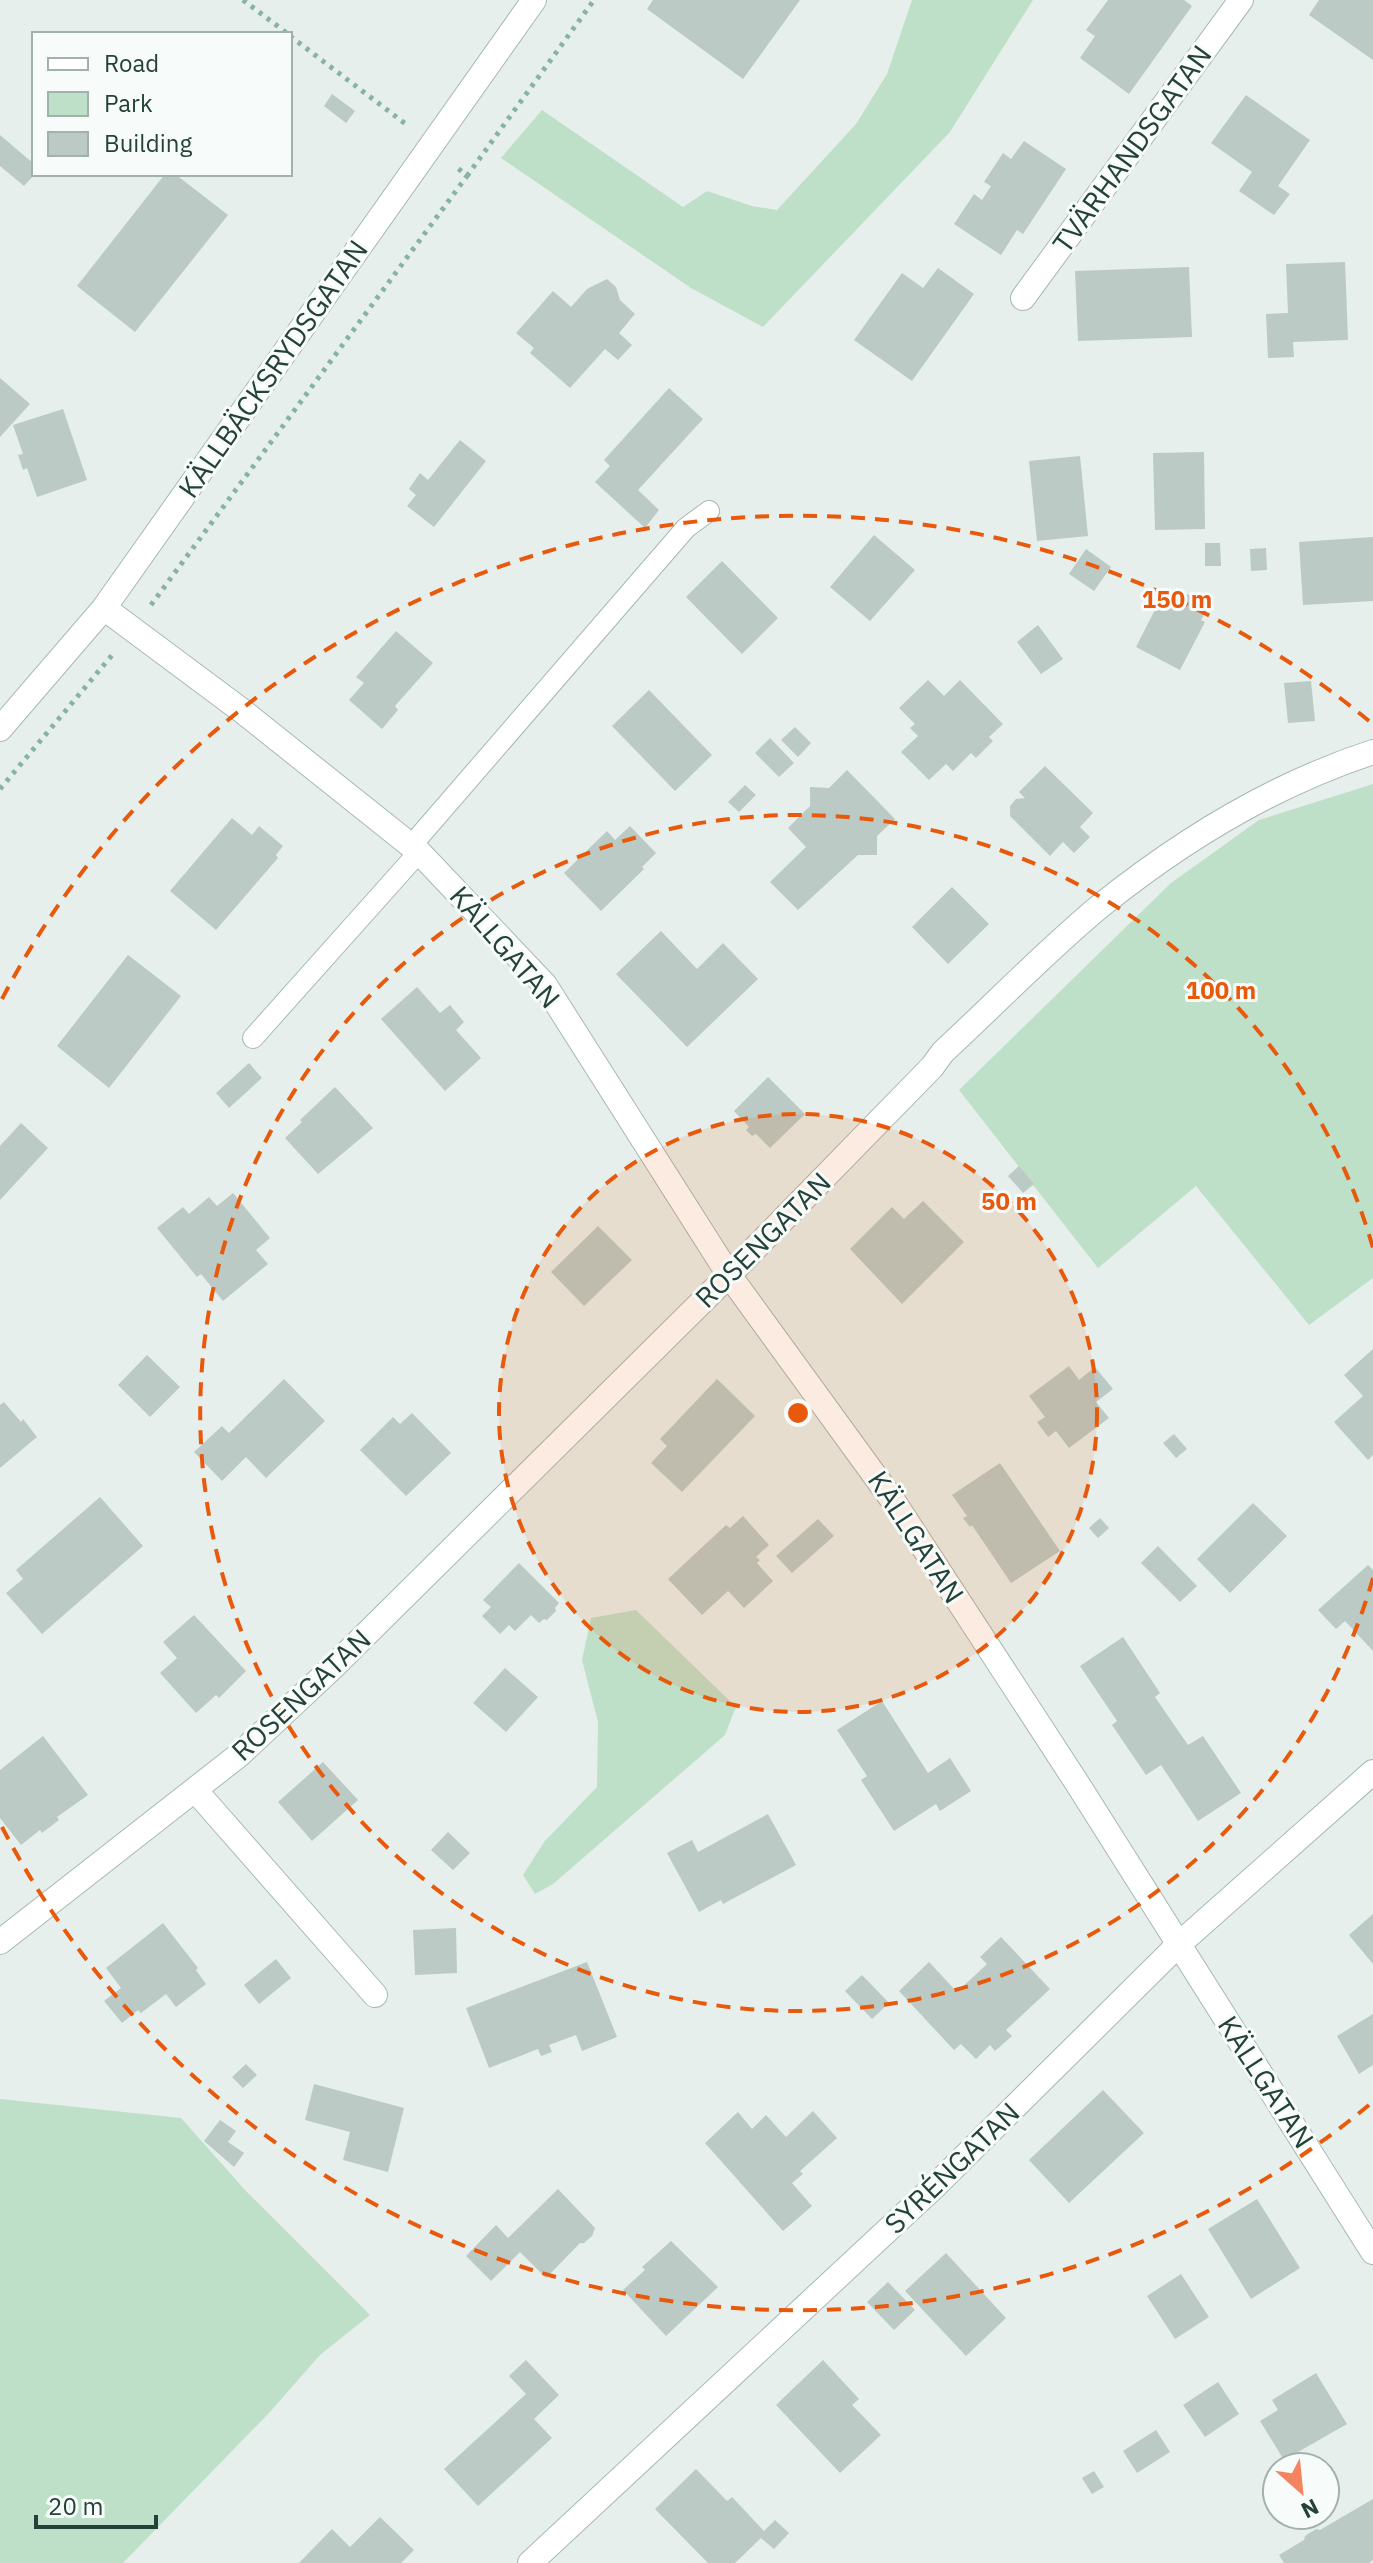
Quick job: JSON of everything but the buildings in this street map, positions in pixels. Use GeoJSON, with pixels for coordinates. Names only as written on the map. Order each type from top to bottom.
{"type":"FeatureCollection","features":[{"type":"Feature","properties":{"kind":"street","name":"KÄLLBÄCKSRYDSGATAN"},"geometry":{"type":"LineString","coordinates":[[0,729],[104,608],[534,0]]}},
{"type":"Feature","properties":{"kind":"street","name":"TVÄRHANDSGATAN"},"geometry":{"type":"LineString","coordinates":[[1023,298],[1241,0]]}},
{"type":"Feature","properties":{"kind":"street","name":"KÄLLGATAN"},"geometry":{"type":"LineString","coordinates":[[104,608],[241,710],[415,849],[545,985],[729,1275],[871,1467],[1077,1783],[1373,2252]]}},
{"type":"Feature","properties":{"kind":"street","name":"ROSENGATAN"},"geometry":{"type":"LineString","coordinates":[[0,1942],[239,1755],[354,1647],[729,1275],[932,1067],[943,1052],[1098,908],[1182,845],[1259,799],[1329,767],[1373,752]]}},
{"type":"Feature","properties":{"kind":"street","name":"SYRÉNGATAN"},"geometry":{"type":"LineString","coordinates":[[530,2563],[935,2186],[1178,1945],[1373,1772]]}},
{"type":"Feature","properties":{"kind":"street"},"geometry":{"type":"LineString","coordinates":[[195,1790],[375,1995]]}},
{"type":"Feature","properties":{"kind":"lane"},"geometry":{"type":"LineString","coordinates":[[253,1038],[675,540],[709,511]]}},
{"type":"Feature","properties":{"kind":"path"},"geometry":{"type":"LineString","coordinates":[[243,0],[285,32]]}},
{"type":"Feature","properties":{"kind":"path"},"geometry":{"type":"LineString","coordinates":[[467,176],[594,0]]}},
{"type":"Feature","properties":{"kind":"green space"},"geometry":{"type":"Polygon","coordinates":[[[912,0],[1033,0],[950,132],[763,327],[691,288],[501,158],[542,110],[683,207],[707,191],[752,206],[777,210],[856,124],[887,74],[912,0]]]}},
{"type":"Feature","properties":{"kind":"green space"},"geometry":{"type":"Polygon","coordinates":[[[1373,784],[1373,1278],[1309,1325],[1196,1186],[1098,1268],[959,1090],[1171,883],[1259,820],[1373,784]]]}},
{"type":"Feature","properties":{"kind":"green space"},"geometry":{"type":"Polygon","coordinates":[[[636,1610],[736,1707],[725,1735],[553,1884],[535,1894],[523,1875],[544,1842],[597,1787],[598,1722],[582,1660],[591,1618],[636,1610]]]}},
{"type":"Feature","properties":{"kind":"green space"},"geometry":{"type":"Polygon","coordinates":[[[0,2099],[181,2118],[246,2191],[370,2315],[320,2355],[269,2413],[123,2563],[0,2563],[0,2099]]]}}]}
